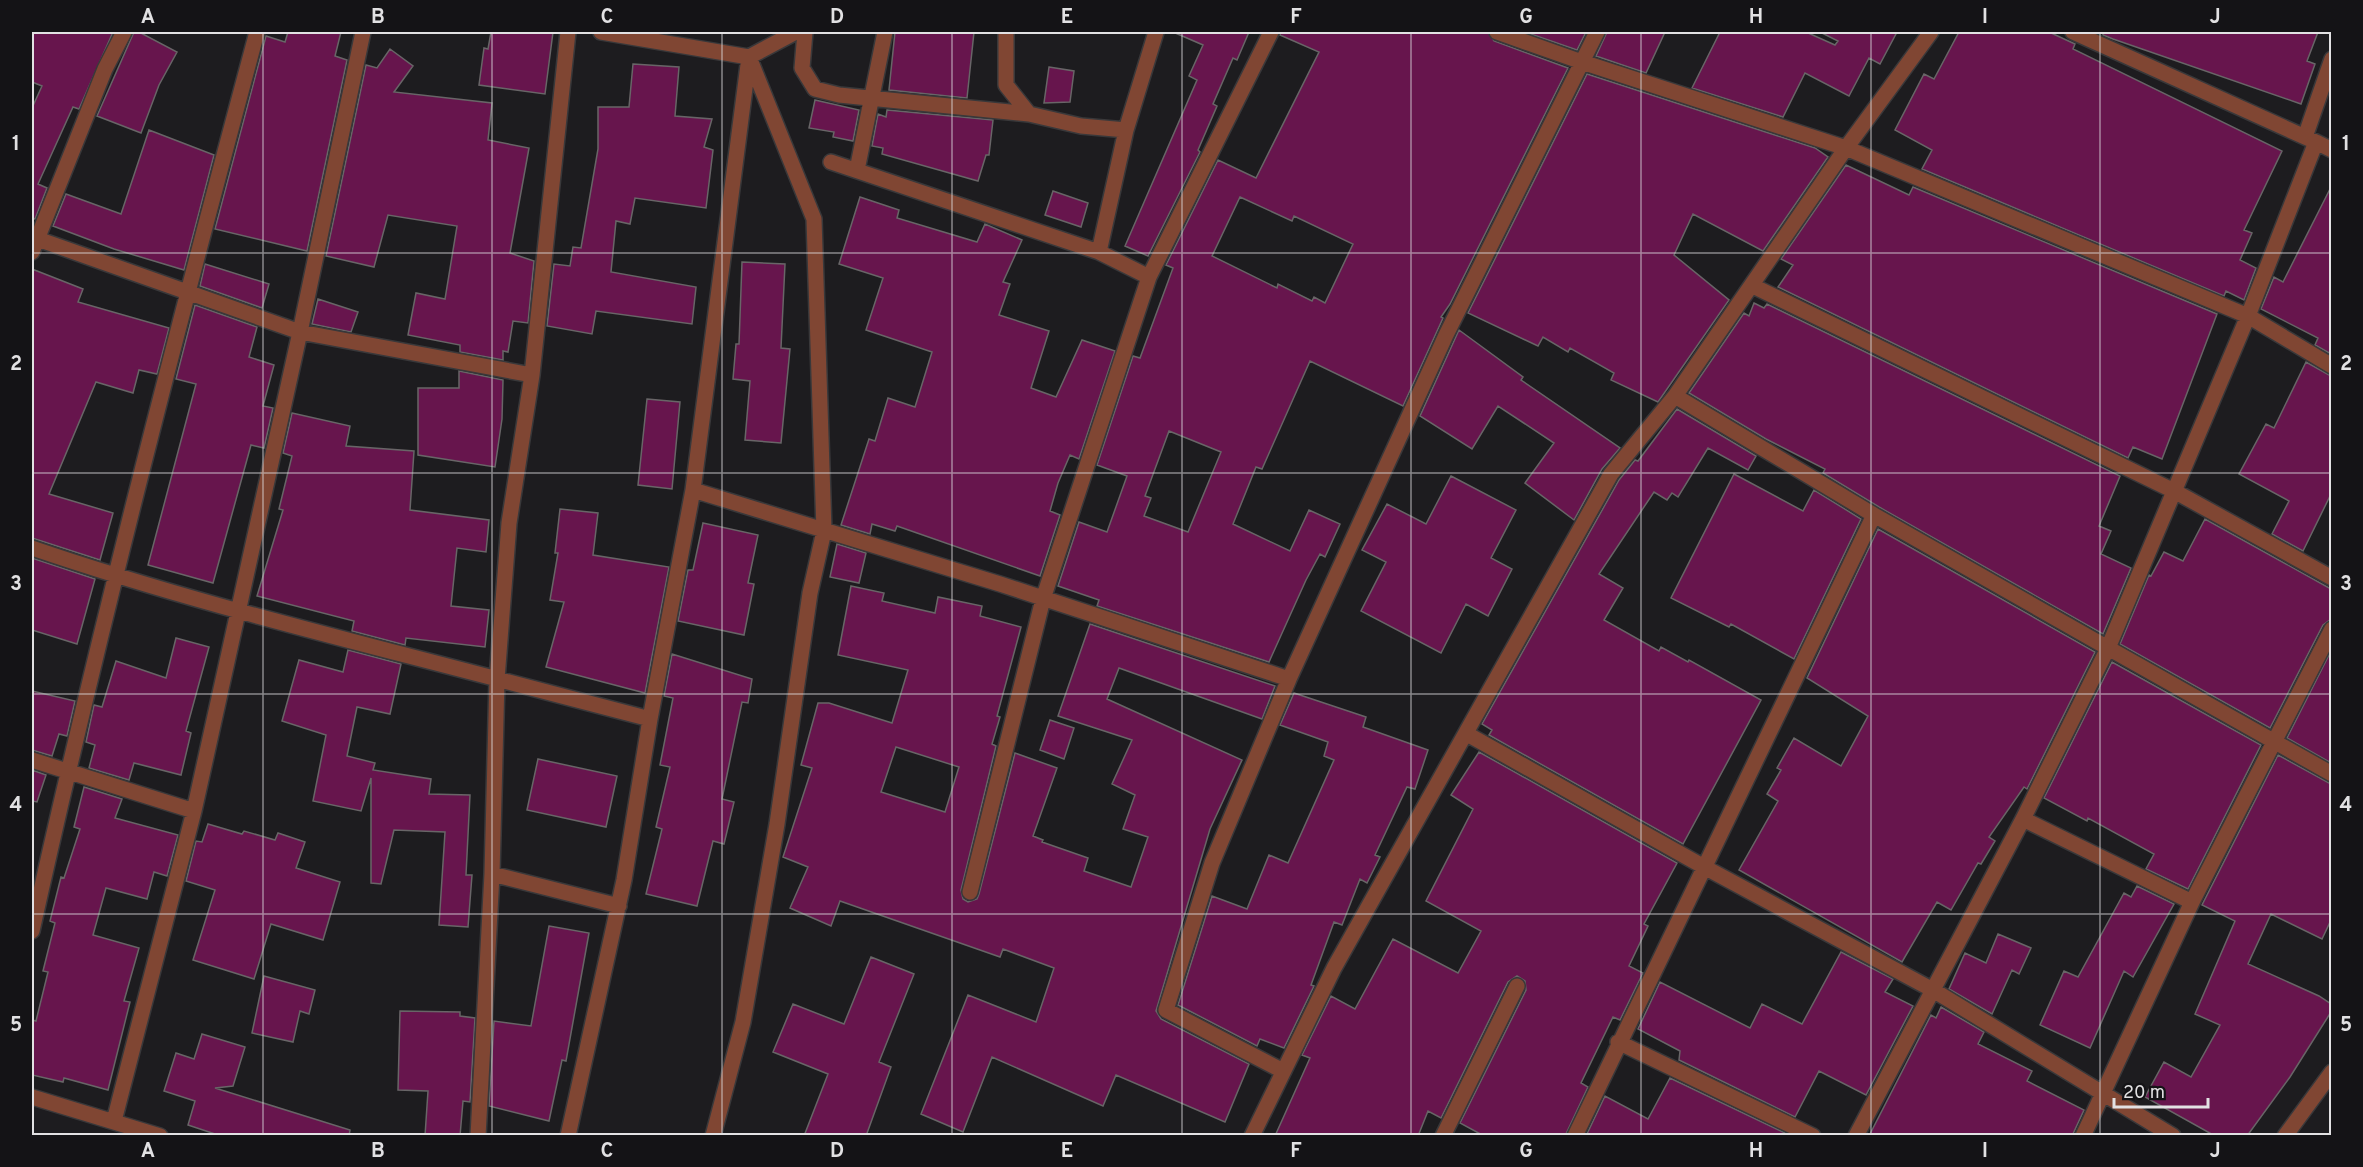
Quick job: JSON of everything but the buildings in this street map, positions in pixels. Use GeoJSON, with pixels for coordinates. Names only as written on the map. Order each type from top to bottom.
{"type":"FeatureCollection","features":[{"type":"Feature","properties":{"kind":"street"},"geometry":{"type":"LineString","coordinates":[[124,32],[105,69],[33,243],[300,332],[532,375]]}},
{"type":"Feature","properties":{"kind":"street"},"geometry":{"type":"LineString","coordinates":[[32,931],[68,771],[116,577],[257,32]]}},
{"type":"Feature","properties":{"kind":"street"},"geometry":{"type":"LineString","coordinates":[[114,1121],[194,811],[300,332],[363,32]]}},
{"type":"Feature","properties":{"kind":"street"},"geometry":{"type":"LineString","coordinates":[[478,1136],[492,874],[497,679],[508,523],[532,375],[568,32]]}},
{"type":"Feature","properties":{"kind":"street"},"geometry":{"type":"LineString","coordinates":[[601,32],[749,57],[796,32]]}},
{"type":"Feature","properties":{"kind":"street"},"geometry":{"type":"LineString","coordinates":[[805,32],[802,68],[815,89],[839,95],[1029,114],[1081,126],[1126,130]]}},
{"type":"Feature","properties":{"kind":"street"},"geometry":{"type":"LineString","coordinates":[[857,170],[885,32]]}},
{"type":"Feature","properties":{"kind":"street"},"geometry":{"type":"LineString","coordinates":[[1006,32],[1006,85],[1029,114]]}},
{"type":"Feature","properties":{"kind":"street"},"geometry":{"type":"LineString","coordinates":[[1099,252],[1126,130],[1156,32]]}},
{"type":"Feature","properties":{"kind":"street"},"geometry":{"type":"LineString","coordinates":[[970,892],[1043,599],[1149,277],[1271,32]]}},
{"type":"Feature","properties":{"kind":"street"},"geometry":{"type":"LineString","coordinates":[[1497,32],[1581,62],[1846,148],[2248,316],[2331,366]]}},
{"type":"Feature","properties":{"kind":"street"},"geometry":{"type":"LineString","coordinates":[[1283,1071],[1166,1010],[1212,863],[1289,679],[1446,335],[1598,32]]}},
{"type":"Feature","properties":{"kind":"street"},"geometry":{"type":"LineString","coordinates":[[1252,1136],[1334,968],[1611,474],[1675,396],[1846,148],[1931,32]]}},
{"type":"Feature","properties":{"kind":"street"},"geometry":{"type":"LineString","coordinates":[[2073,32],[2331,150]]}},
{"type":"Feature","properties":{"kind":"street"},"geometry":{"type":"LineString","coordinates":[[568,1136],[619,906],[650,719],[693,490],[749,57]]}},
{"type":"Feature","properties":{"kind":"street"},"geometry":{"type":"LineString","coordinates":[[713,1136],[743,1022],[777,824],[817,528],[814,219],[749,57]]}},
{"type":"Feature","properties":{"kind":"street"},"geometry":{"type":"LineString","coordinates":[[1856,1136],[2023,819],[2108,648],[2248,316],[2311,140],[2331,59]]}},
{"type":"Feature","properties":{"kind":"street"},"geometry":{"type":"LineString","coordinates":[[831,162],[1099,252],[1149,277]]}},
{"type":"Feature","properties":{"kind":"street"},"geometry":{"type":"LineString","coordinates":[[1753,286],[2174,490],[2331,578]]}},
{"type":"Feature","properties":{"kind":"street"},"geometry":{"type":"LineString","coordinates":[[1675,396],[1874,515],[2331,774]]}},
{"type":"Feature","properties":{"kind":"street"},"geometry":{"type":"LineString","coordinates":[[693,490],[1043,599],[1289,679]]}},
{"type":"Feature","properties":{"kind":"street"},"geometry":{"type":"LineString","coordinates":[[1575,1136],[1618,1042],[1706,868],[1874,515]]}},
{"type":"Feature","properties":{"kind":"street"},"geometry":{"type":"LineString","coordinates":[[32,548],[116,577],[238,612],[650,719]]}},
{"type":"Feature","properties":{"kind":"street"},"geometry":{"type":"LineString","coordinates":[[2083,1136],[2192,902],[2331,629]]}},
{"type":"Feature","properties":{"kind":"street"},"geometry":{"type":"LineString","coordinates":[[1467,734],[1706,868],[1933,990],[2172,1136]]}},
{"type":"Feature","properties":{"kind":"street"},"geometry":{"type":"LineString","coordinates":[[32,760],[194,811]]}},
{"type":"Feature","properties":{"kind":"street"},"geometry":{"type":"LineString","coordinates":[[2023,819],[2192,902]]}},
{"type":"Feature","properties":{"kind":"street"},"geometry":{"type":"LineString","coordinates":[[492,874],[619,906]]}},
{"type":"Feature","properties":{"kind":"street"},"geometry":{"type":"LineString","coordinates":[[1443,1136],[1517,986]]}},
{"type":"Feature","properties":{"kind":"street"},"geometry":{"type":"LineString","coordinates":[[1618,1042],[1813,1136]]}},
{"type":"Feature","properties":{"kind":"street"},"geometry":{"type":"LineString","coordinates":[[2285,1136],[2331,1072]]}},
{"type":"Feature","properties":{"kind":"street"},"geometry":{"type":"LineString","coordinates":[[32,1096],[160,1136]]}}]}
